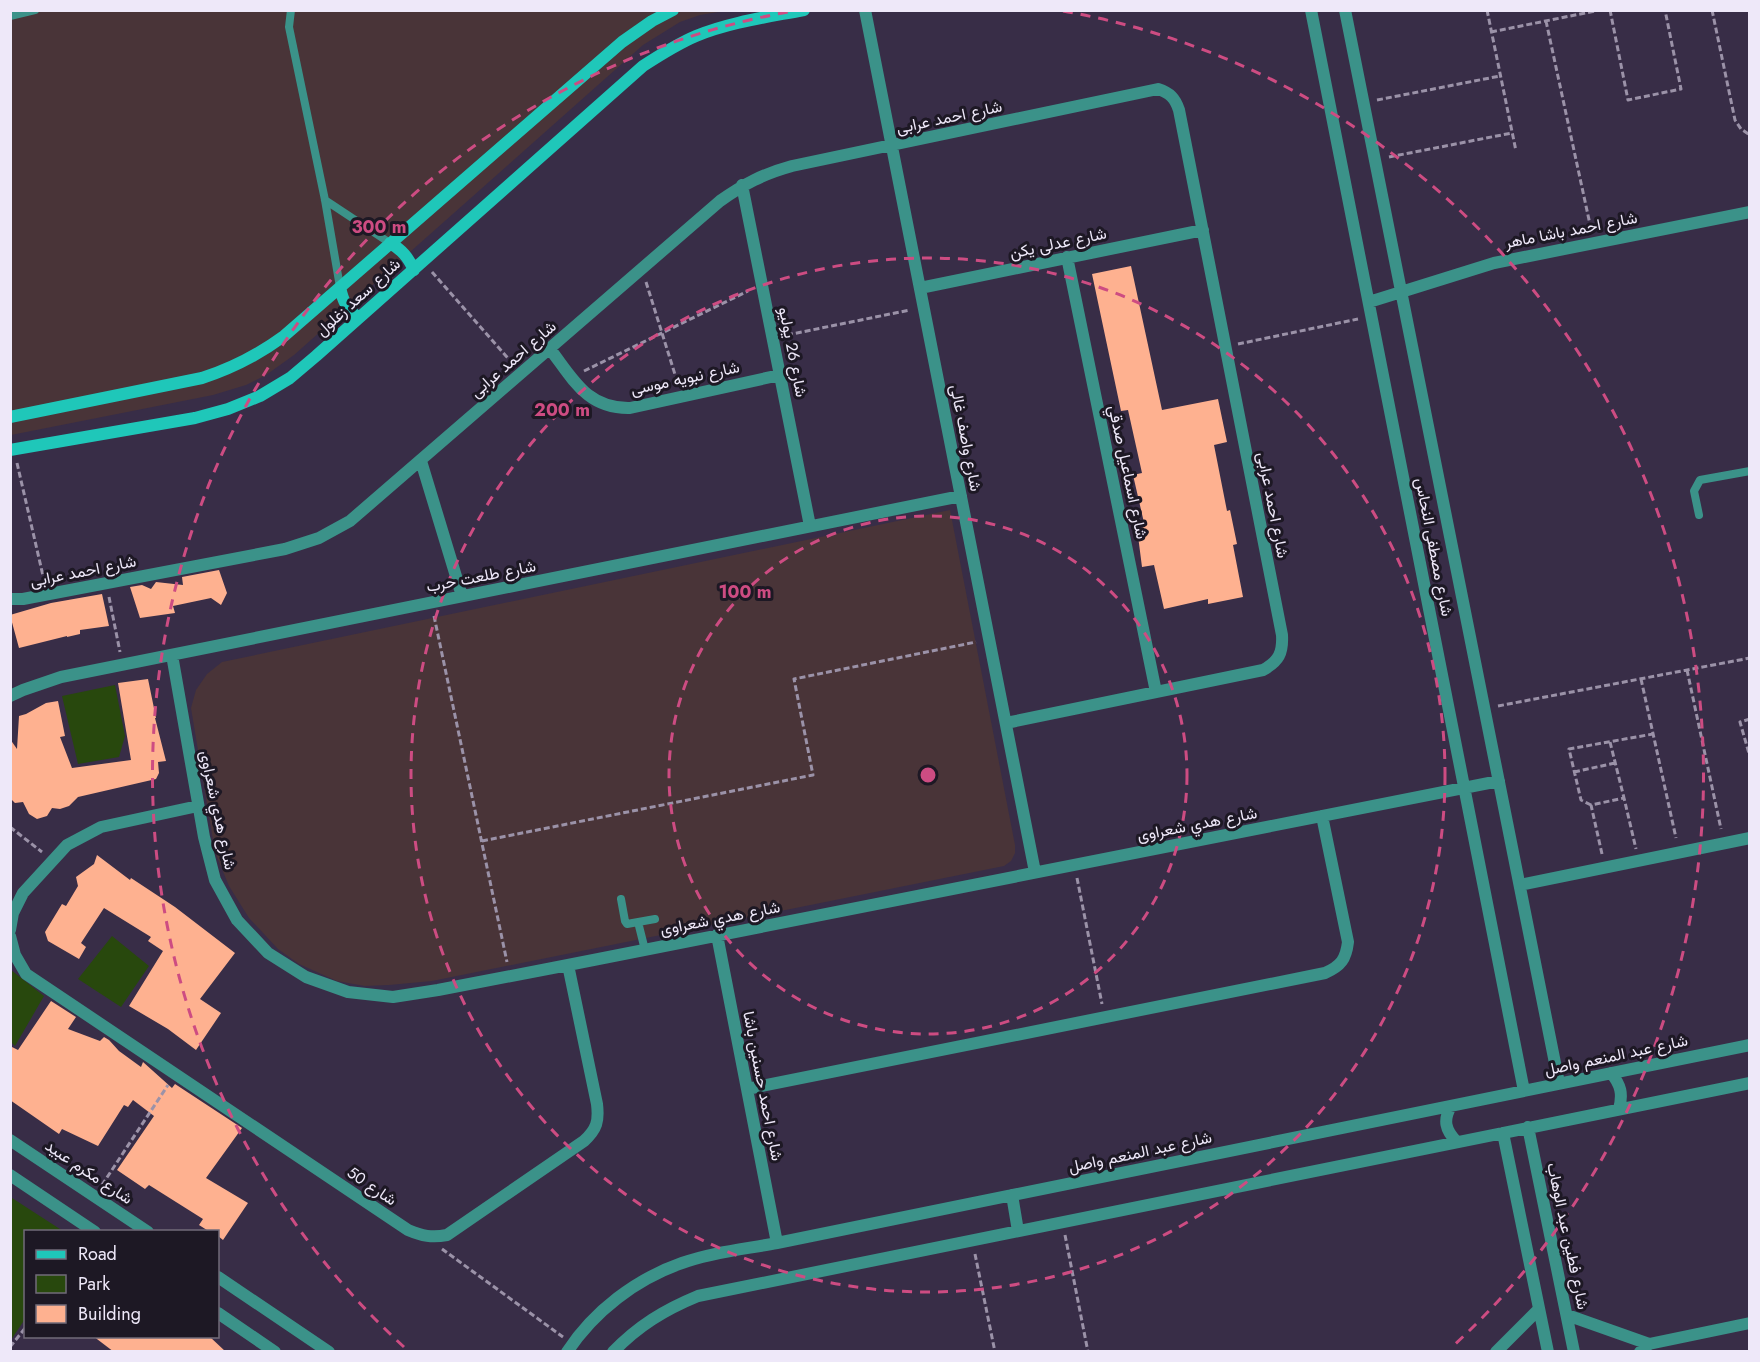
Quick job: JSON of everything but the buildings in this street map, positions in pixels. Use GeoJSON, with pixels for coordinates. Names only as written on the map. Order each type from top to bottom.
{"type":"FeatureCollection","features":[{"type":"Feature","properties":{"kind":"street","name":"شارع سعد زغلول"},"geometry":{"type":"LineString","coordinates":[[10,417],[202,378],[232,368],[259,354],[284,336],[622,42],[652,21],[673,10]]}},
{"type":"Feature","properties":{"kind":"street","name":"شارع سعد زغلول"},"geometry":{"type":"LineString","coordinates":[[12,450],[195,418],[228,409],[260,396],[290,378],[643,66],[669,49],[726,26],[804,10]]}},
{"type":"Feature","properties":{"kind":"street","name":"شارع واصف غالى"},"geometry":{"type":"LineString","coordinates":[[865,10],[1035,872]]}},
{"type":"Feature","properties":{"kind":"street","name":"شارع مصطفى النحاس"},"geometry":{"type":"LineString","coordinates":[[1311,10],[1524,1091]]}},
{"type":"Feature","properties":{"kind":"street","name":"شارع مصطفى النحاس"},"geometry":{"type":"LineString","coordinates":[[1346,10],[1559,1083]]}},
{"type":"Feature","properties":{"kind":"street","name":"شارع احمد عرابى"},"geometry":{"type":"LineString","coordinates":[[10,599],[285,549],[319,538],[350,521],[720,201],[742,185],[765,174],[792,166],[1158,89],[1168,93],[1176,100],[1226,347],[1283,650],[1276,663],[1263,670],[1006,723]]}},
{"type":"Feature","properties":{"kind":"street","name":"شارع 26 يوليو"},"geometry":{"type":"LineString","coordinates":[[742,185],[810,526]]}},
{"type":"Feature","properties":{"kind":"street","name":"شارع احمد باشا ماهر"},"geometry":{"type":"LineString","coordinates":[[1369,302],[1494,263],[1749,212]]}},
{"type":"Feature","properties":{"kind":"street","name":"شارع عدلى يكن"},"geometry":{"type":"LineString","coordinates":[[920,288],[1203,230]]}},
{"type":"Feature","properties":{"kind":"street"},"geometry":{"type":"LineString","coordinates":[[390,243],[419,266]]}},
{"type":"Feature","properties":{"kind":"street","name":"شارع اسماعيل صدقي"},"geometry":{"type":"LineString","coordinates":[[1067,258],[1156,692]]}},
{"type":"Feature","properties":{"kind":"street"},"geometry":{"type":"LineString","coordinates":[[340,287],[342,300],[359,318]]}},
{"type":"Feature","properties":{"kind":"street","name":"شارع نبويه موسى"},"geometry":{"type":"LineString","coordinates":[[550,349],[591,399],[616,408],[630,408],[780,375]]}},
{"type":"Feature","properties":{"kind":"street"},"geometry":{"type":"LineString","coordinates":[[421,460],[462,596]]}},
{"type":"Feature","properties":{"kind":"street","name":"شارع طلعت حرب"},"geometry":{"type":"LineString","coordinates":[[10,696],[61,677],[961,496]]}},
{"type":"Feature","properties":{"kind":"street","name":"شارع هدي شعراوى"},"geometry":{"type":"LineString","coordinates":[[172,655],[204,837],[215,880],[237,920],[268,953],[306,977],[348,992],[393,997],[717,936],[1499,781]]}},
{"type":"Feature","properties":{"kind":"street"},"geometry":{"type":"LineString","coordinates":[[10,930],[13,913],[23,893],[67,845],[101,827],[198,806]]}},
{"type":"Feature","properties":{"kind":"street"},"geometry":{"type":"LineString","coordinates":[[747,1089],[1325,973],[1338,968],[1346,956],[1348,942],[1322,816]]}},
{"type":"Feature","properties":{"kind":"street"},"geometry":{"type":"LineString","coordinates":[[1520,885],[1749,838]]}},
{"type":"Feature","properties":{"kind":"street","name":"شارع 50"},"geometry":{"type":"LineString","coordinates":[[10,936],[15,955],[26,974],[408,1230],[421,1236],[434,1238]]}},
{"type":"Feature","properties":{"kind":"street","name":"شارع احمد حسنين باشا"},"geometry":{"type":"LineString","coordinates":[[717,936],[777,1243]]}},
{"type":"Feature","properties":{"kind":"street"},"geometry":{"type":"LineString","coordinates":[[434,1238],[447,1235],[584,1141],[594,1131],[599,1118],[598,1111],[568,965]]}},
{"type":"Feature","properties":{"kind":"street","name":"شارع عبد المنعم واصل"},"geometry":{"type":"LineString","coordinates":[[569,1348],[600,1312],[625,1292],[652,1275],[682,1262],[1749,1045]]}},
{"type":"Feature","properties":{"kind":"street"},"geometry":{"type":"LineString","coordinates":[[1611,1073],[1621,1090],[1622,1100],[1619,1109]]}},
{"type":"Feature","properties":{"kind":"street"},"geometry":{"type":"LineString","coordinates":[[613,1352],[646,1322],[671,1307],[698,1296],[1749,1083]]}},
{"type":"Feature","properties":{"kind":"street"},"geometry":{"type":"LineString","coordinates":[[1451,1106],[1446,1115],[1446,1125],[1457,1142]]}},
{"type":"Feature","properties":{"kind":"street","name":"شارع فطين عبد الوهاب"},"geometry":{"type":"LineString","coordinates":[[1528,1127],[1574,1352]]}},
{"type":"Feature","properties":{"kind":"street"},"geometry":{"type":"LineString","coordinates":[[1503,1132],[1548,1352]]}},
{"type":"Feature","properties":{"kind":"street","name":"شارع مكرم عبيد"},"geometry":{"type":"LineString","coordinates":[[10,1140],[145,1230]]}},
{"type":"Feature","properties":{"kind":"street"},"geometry":{"type":"LineString","coordinates":[[10,1175],[92,1230]]}},
{"type":"Feature","properties":{"kind":"street"},"geometry":{"type":"LineString","coordinates":[[1012,1195],[1018,1231]]}},
{"type":"Feature","properties":{"kind":"street"},"geometry":{"type":"LineString","coordinates":[[219,1278],[329,1352]]}},
{"type":"Feature","properties":{"kind":"street"},"geometry":{"type":"LineString","coordinates":[[1496,1352],[1539,1310]]}},
{"type":"Feature","properties":{"kind":"street"},"geometry":{"type":"LineString","coordinates":[[219,1314],[275,1352]]}},
{"type":"Feature","properties":{"kind":"street"},"geometry":{"type":"LineString","coordinates":[[1567,1316],[1644,1348],[1749,1323]]}},
{"type":"Feature","properties":{"kind":"lane"},"geometry":{"type":"LineString","coordinates":[[10,16],[35,10]]}},
{"type":"Feature","properties":{"kind":"lane"},"geometry":{"type":"LineString","coordinates":[[291,10],[289,27],[325,200],[340,287]]}},
{"type":"Feature","properties":{"kind":"lane"},"geometry":{"type":"LineString","coordinates":[[325,200],[390,243]]}},
{"type":"Feature","properties":{"kind":"lane"},"geometry":{"type":"LineString","coordinates":[[1699,515],[1694,491],[1700,480],[1749,471]]}},
{"type":"Feature","properties":{"kind":"lane"},"geometry":{"type":"LineString","coordinates":[[621,899],[626,922],[629,924],[655,919]]}},
{"type":"Feature","properties":{"kind":"lane"},"geometry":{"type":"LineString","coordinates":[[638,922],[645,950]]}},
{"type":"Feature","properties":{"kind":"path"},"geometry":{"type":"LineString","coordinates":[[1487,10],[1516,151]]}},
{"type":"Feature","properties":{"kind":"path"},"geometry":{"type":"LineString","coordinates":[[1564,10],[1566,17]]}},
{"type":"Feature","properties":{"kind":"path"},"geometry":{"type":"LineString","coordinates":[[1491,32],[1600,10]]}},
{"type":"Feature","properties":{"kind":"path"},"geometry":{"type":"LineString","coordinates":[[1610,10],[1628,100],[1681,89],[1665,10]]}},
{"type":"Feature","properties":{"kind":"path"},"geometry":{"type":"LineString","coordinates":[[1712,10],[1735,120],[1749,135]]}},
{"type":"Feature","properties":{"kind":"path"},"geometry":{"type":"LineString","coordinates":[[1546,21],[1594,242]]}},
{"type":"Feature","properties":{"kind":"path"},"geometry":{"type":"LineString","coordinates":[[1364,102],[1500,76]]}},
{"type":"Feature","properties":{"kind":"path"},"geometry":{"type":"LineString","coordinates":[[1375,159],[1512,132]]}},
{"type":"Feature","properties":{"kind":"path"},"geometry":{"type":"LineString","coordinates":[[419,266],[521,374]]}},
{"type":"Feature","properties":{"kind":"path"},"geometry":{"type":"LineString","coordinates":[[642,269],[682,396]]}},
{"type":"Feature","properties":{"kind":"path"},"geometry":{"type":"LineString","coordinates":[[572,377],[762,285]]}},
{"type":"Feature","properties":{"kind":"path"},"geometry":{"type":"LineString","coordinates":[[773,338],[924,308]]}},
{"type":"Feature","properties":{"kind":"path"},"geometry":{"type":"LineString","coordinates":[[1226,347],[1371,316]]}},
{"type":"Feature","properties":{"kind":"path"},"geometry":{"type":"LineString","coordinates":[[12,450],[47,594]]}},
{"type":"Feature","properties":{"kind":"path"},"geometry":{"type":"LineString","coordinates":[[106,583],[123,665]]}},
{"type":"Feature","properties":{"kind":"path"},"geometry":{"type":"LineString","coordinates":[[431,603],[510,976]]}},
{"type":"Feature","properties":{"kind":"path"},"geometry":{"type":"LineString","coordinates":[[482,841],[813,775],[794,679],[989,639]]}},
{"type":"Feature","properties":{"kind":"path"},"geometry":{"type":"LineString","coordinates":[[1485,709],[1749,658]]}},
{"type":"Feature","properties":{"kind":"path"},"geometry":{"type":"LineString","coordinates":[[1687,670],[1724,843]]}},
{"type":"Feature","properties":{"kind":"path"},"geometry":{"type":"LineString","coordinates":[[1641,678],[1679,852]]}},
{"type":"Feature","properties":{"kind":"path"},"geometry":{"type":"LineString","coordinates":[[1749,719],[1740,722],[1748,743],[1749,758]]}},
{"type":"Feature","properties":{"kind":"path"},"geometry":{"type":"LineString","coordinates":[[1624,798],[1591,805],[1581,800],[1569,749],[1653,734]]}},
{"type":"Feature","properties":{"kind":"path"},"geometry":{"type":"LineString","coordinates":[[1610,742],[1638,861]]}},
{"type":"Feature","properties":{"kind":"path"},"geometry":{"type":"LineString","coordinates":[[1574,772],[1615,763]]}},
{"type":"Feature","properties":{"kind":"path"},"geometry":{"type":"LineString","coordinates":[[1591,805],[1605,867]]}},
{"type":"Feature","properties":{"kind":"path"},"geometry":{"type":"LineString","coordinates":[[10,827],[52,861]]}},
{"type":"Feature","properties":{"kind":"path"},"geometry":{"type":"LineString","coordinates":[[1075,865],[1105,1017]]}},
{"type":"Feature","properties":{"kind":"path"},"geometry":{"type":"LineString","coordinates":[[95,1196],[176,1074]]}},
{"type":"Feature","properties":{"kind":"path"},"geometry":{"type":"LineString","coordinates":[[1062,1222],[1088,1352]]}},
{"type":"Feature","properties":{"kind":"path"},"geometry":{"type":"LineString","coordinates":[[434,1238],[448,1255],[569,1348]]}},
{"type":"Feature","properties":{"kind":"path"},"geometry":{"type":"LineString","coordinates":[[972,1240],[995,1352]]}},
{"type":"Feature","properties":{"kind":"path"},"geometry":{"type":"LineString","coordinates":[[10,1347],[24,1330]]}},
{"type":"Feature","properties":{"kind":"shaded area"},"geometry":{"type":"Polygon","coordinates":[[[11,11],[724,11],[700,15],[680,22],[643,45],[294,355],[266,375],[246,385],[213,395],[11,435],[11,11]]]}},
{"type":"Feature","properties":{"kind":"shaded area"},"geometry":{"type":"Polygon","coordinates":[[[950,510],[1015,845],[1015,853],[1011,861],[1004,866],[432,981],[365,986],[337,981],[299,964],[278,949],[249,918],[229,886],[215,852],[191,708],[196,690],[207,674],[222,662],[950,510]]]}},
{"type":"Feature","properties":{"kind":"green space"},"geometry":{"type":"Polygon","coordinates":[[[115,685],[125,736],[119,757],[78,764],[62,696],[115,685]]]}},
{"type":"Feature","properties":{"kind":"green space"},"geometry":{"type":"Polygon","coordinates":[[[112,936],[149,966],[121,1007],[78,979],[112,936]]]}},
{"type":"Feature","properties":{"kind":"green space"},"geometry":{"type":"Polygon","coordinates":[[[11,970],[44,996],[15,1046],[11,1042],[11,970]]]}},
{"type":"Feature","properties":{"kind":"green space"},"geometry":{"type":"Polygon","coordinates":[[[12,1198],[61,1230],[24,1230],[24,1320],[11,1340],[12,1198]]]}}]}
